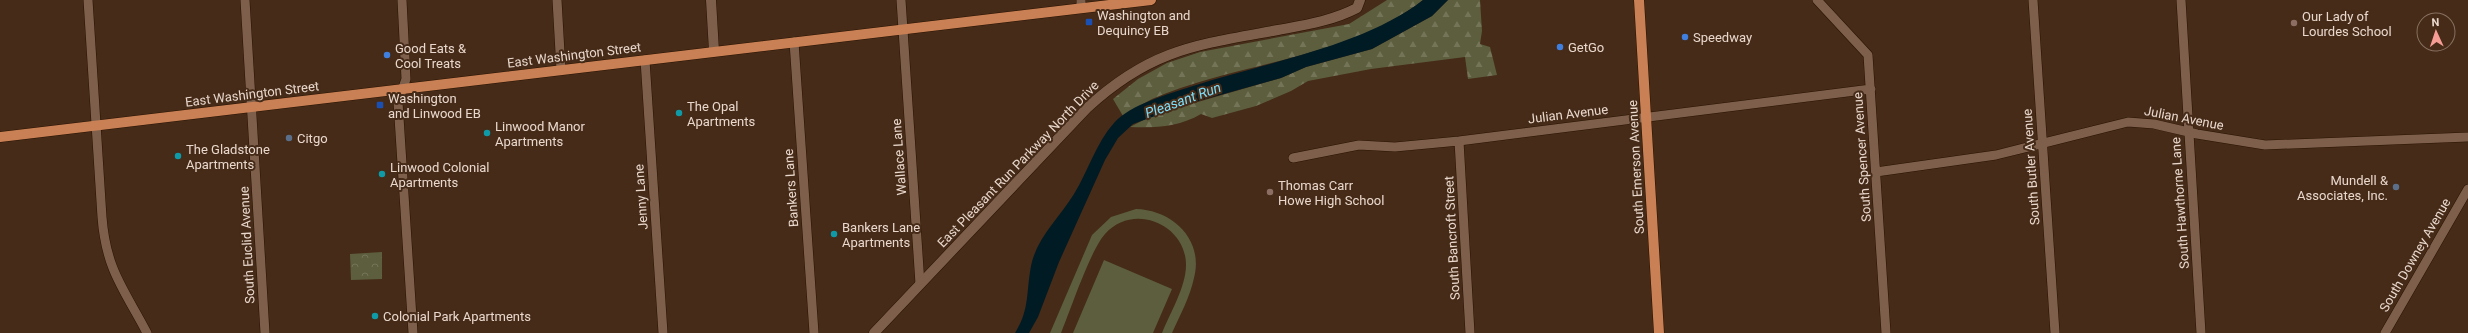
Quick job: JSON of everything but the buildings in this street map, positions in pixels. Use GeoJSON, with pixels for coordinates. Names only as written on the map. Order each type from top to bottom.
{"type":"FeatureCollection","features":[{"type":"Feature","properties":{"kind":"main road","name":"East Washington Street"},"geometry":{"type":"LineString","coordinates":[[0,137],[794,42],[1081,4],[1151,0]]}},
{"type":"Feature","properties":{"kind":"main road","name":"South Emerson Avenue"},"geometry":{"type":"LineString","coordinates":[[1639,0],[1659,333]]}},
{"type":"Feature","properties":{"kind":"street"},"geometry":{"type":"LineString","coordinates":[[88,0],[106,251],[116,278],[147,333]]}},
{"type":"Feature","properties":{"kind":"street","name":"South Euclid Avenue"},"geometry":{"type":"LineString","coordinates":[[245,0],[265,333]]}},
{"type":"Feature","properties":{"kind":"street"},"geometry":{"type":"LineString","coordinates":[[402,0],[406,79],[398,102],[413,333]]}},
{"type":"Feature","properties":{"kind":"street"},"geometry":{"type":"LineString","coordinates":[[557,0],[561,70]]}},
{"type":"Feature","properties":{"kind":"street"},"geometry":{"type":"LineString","coordinates":[[711,0],[714,51]]}},
{"type":"Feature","properties":{"kind":"street","name":"Wallace Lane"},"geometry":{"type":"LineString","coordinates":[[901,0],[920,284]]}},
{"type":"Feature","properties":{"kind":"street","name":"East Pleasant Run Parkway North Drive"},"geometry":{"type":"LineString","coordinates":[[874,333],[1087,108],[1124,76],[1158,58],[1194,46],[1330,20],[1357,8],[1360,0]]}},
{"type":"Feature","properties":{"kind":"street","name":"South Spencer Avenue"},"geometry":{"type":"LineString","coordinates":[[1817,0],[1868,55],[1886,333]]}},
{"type":"Feature","properties":{"kind":"street","name":"South Butler Avenue"},"geometry":{"type":"LineString","coordinates":[[2033,0],[2055,333]]}},
{"type":"Feature","properties":{"kind":"street","name":"South Hawthorne Lane"},"geometry":{"type":"LineString","coordinates":[[2181,0],[2201,333]]}},
{"type":"Feature","properties":{"kind":"street","name":"Bankers Lane"},"geometry":{"type":"LineString","coordinates":[[794,42],[814,333]]}},
{"type":"Feature","properties":{"kind":"street","name":"Jenny Lane"},"geometry":{"type":"LineString","coordinates":[[645,60],[663,333]]}},
{"type":"Feature","properties":{"kind":"street","name":"Julian Avenue"},"geometry":{"type":"LineString","coordinates":[[1293,158],[1359,145],[1395,147],[1459,141],[1871,89]]}},
{"type":"Feature","properties":{"kind":"street","name":"Julian Avenue"},"geometry":{"type":"LineString","coordinates":[[1876,172],[1996,155],[2128,122],[2148,123],[2265,145],[2468,137]]}},
{"type":"Feature","properties":{"kind":"street","name":"South Bancroft Street"},"geometry":{"type":"LineString","coordinates":[[1459,141],[1470,333]]}},
{"type":"Feature","properties":{"kind":"street","name":"South Downey Avenue"},"geometry":{"type":"LineString","coordinates":[[2385,333],[2464,204],[2468,189]]}},
{"type":"Feature","properties":{"kind":"green space"},"geometry":{"type":"Polygon","coordinates":[[[1387,0],[1423,0],[1393,20],[1361,35],[1292,58],[1220,76],[1185,87],[1152,99],[1123,116],[1113,99],[1138,79],[1167,63],[1200,52],[1349,24],[1387,0]]]}},
{"type":"Feature","properties":{"kind":"green space"},"geometry":{"type":"Polygon","coordinates":[[[1448,0],[1480,0],[1482,31],[1480,44],[1490,47],[1497,75],[1468,79],[1465,57],[1371,69],[1308,81],[1291,91],[1256,106],[1212,118],[1201,114],[1184,122],[1167,126],[1130,127],[1153,115],[1281,78],[1306,67],[1372,49],[1432,16],[1448,0]]]}},
{"type":"Feature","properties":{"kind":"green space"},"geometry":{"type":"Polygon","coordinates":[[[1136,209],[1150,211],[1173,221],[1183,230],[1190,240],[1194,251],[1196,264],[1194,278],[1190,292],[1172,333],[1162,333],[1181,291],[1186,265],[1184,251],[1177,238],[1168,229],[1156,222],[1143,219],[1129,220],[1117,224],[1105,234],[1099,242],[1087,266],[1061,333],[1050,333],[1092,235],[1111,217],[1136,209]]]}},
{"type":"Feature","properties":{"kind":"green space"},"geometry":{"type":"Polygon","coordinates":[[[382,252],[382,279],[351,280],[350,254],[382,252]]]}},
{"type":"Feature","properties":{"kind":"green space"},"geometry":{"type":"Polygon","coordinates":[[[1104,260],[1172,289],[1153,333],[1073,333],[1104,260]]]}},
{"type":"Feature","properties":{"kind":"water","name":"Pleasant Run"},"geometry":{"type":"Polygon","coordinates":[[[1423,0],[1448,0],[1432,16],[1372,49],[1306,67],[1281,78],[1188,104],[1133,124],[1118,138],[1105,160],[1059,262],[1038,317],[1029,333],[1015,333],[1023,316],[1027,300],[1029,275],[1038,247],[1074,194],[1102,139],[1121,116],[1140,105],[1173,92],[1312,52],[1372,30],[1399,16],[1423,0]]]}},
{"type":"Feature","properties":{"kind":"place","name":"Washington and Dequincy EB"},"geometry":{"type":"Point","coordinates":[1089,22]}},
{"type":"Feature","properties":{"kind":"place","name":"Our Lady of Lourdes School"},"geometry":{"type":"Point","coordinates":[2294,23]}},
{"type":"Feature","properties":{"kind":"place","name":"Speedway"},"geometry":{"type":"Point","coordinates":[1685,37]}},
{"type":"Feature","properties":{"kind":"place","name":"GetGo"},"geometry":{"type":"Point","coordinates":[1560,47]}},
{"type":"Feature","properties":{"kind":"place","name":"Good Eats & Cool Treats"},"geometry":{"type":"Point","coordinates":[387,55]}},
{"type":"Feature","properties":{"kind":"place","name":"Washington and Linwood EB"},"geometry":{"type":"Point","coordinates":[380,105]}},
{"type":"Feature","properties":{"kind":"place","name":"The Opal Apartments"},"geometry":{"type":"Point","coordinates":[679,113]}},
{"type":"Feature","properties":{"kind":"place","name":"Linwood Manor Apartments"},"geometry":{"type":"Point","coordinates":[487,133]}},
{"type":"Feature","properties":{"kind":"place","name":"Citgo"},"geometry":{"type":"Point","coordinates":[289,138]}},
{"type":"Feature","properties":{"kind":"place","name":"The Gladstone Apartments"},"geometry":{"type":"Point","coordinates":[178,156]}},
{"type":"Feature","properties":{"kind":"place","name":"Linwood Colonial Apartments"},"geometry":{"type":"Point","coordinates":[382,174]}},
{"type":"Feature","properties":{"kind":"place","name":"Mundell & Associates, Inc."},"geometry":{"type":"Point","coordinates":[2396,187]}},
{"type":"Feature","properties":{"kind":"place","name":"Thomas Carr Howe High School"},"geometry":{"type":"Point","coordinates":[1270,192]}},
{"type":"Feature","properties":{"kind":"place","name":"Bankers Lane Apartments"},"geometry":{"type":"Point","coordinates":[834,234]}},
{"type":"Feature","properties":{"kind":"place","name":"Colonial Park Apartments"},"geometry":{"type":"Point","coordinates":[375,316]}}]}
